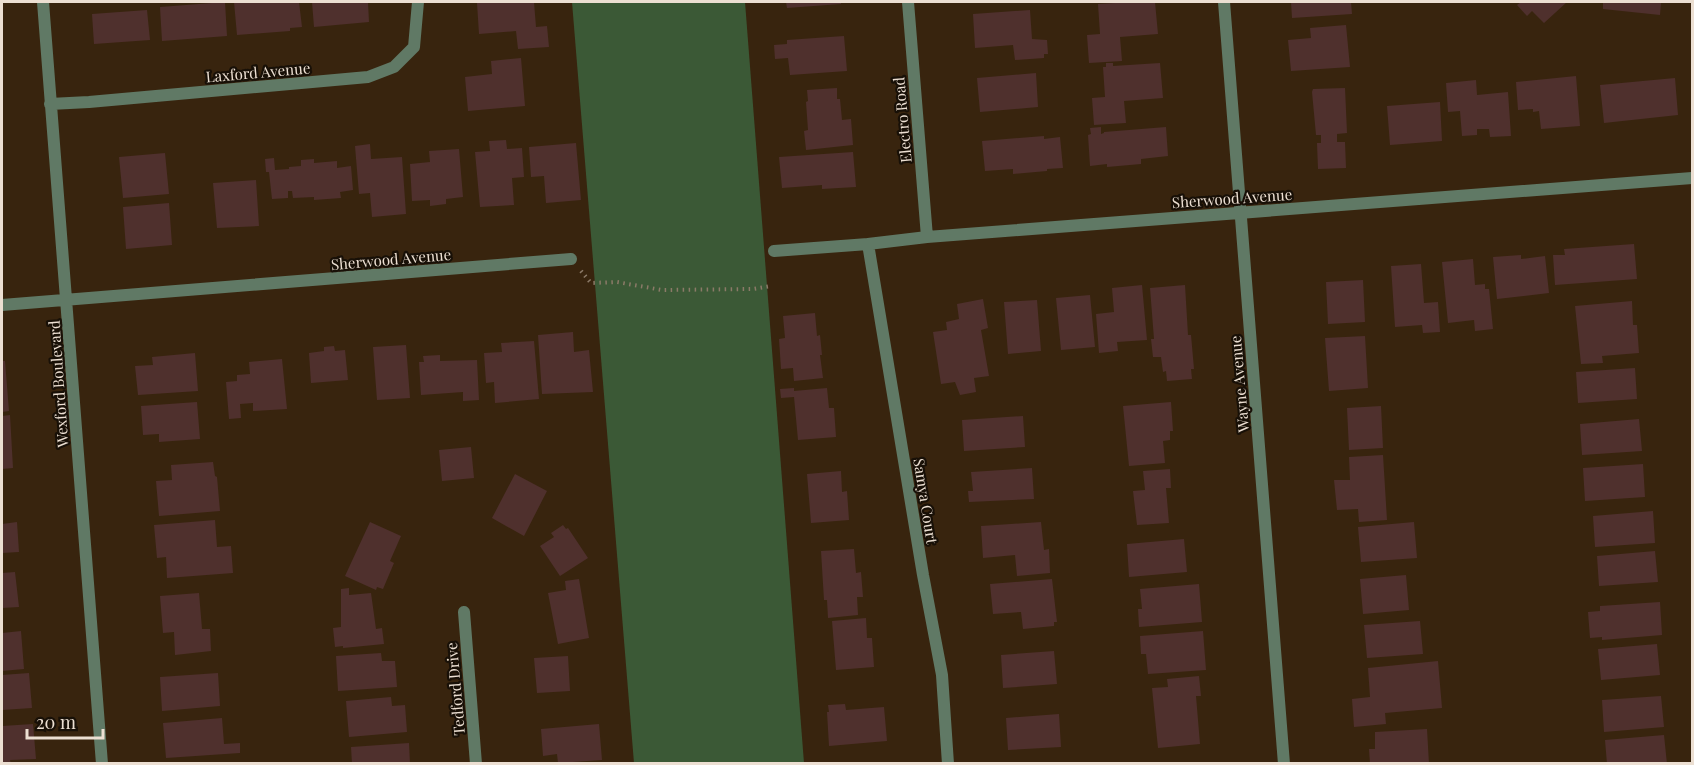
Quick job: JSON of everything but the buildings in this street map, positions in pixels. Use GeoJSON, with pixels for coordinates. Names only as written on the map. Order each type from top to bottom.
{"type":"FeatureCollection","features":[{"type":"Feature","properties":{"kind":"street","name":"Wexford Boulevard"},"geometry":{"type":"LineString","coordinates":[[43,2],[102,764]]}},
{"type":"Feature","properties":{"kind":"street","name":"Laxford Avenue"},"geometry":{"type":"LineString","coordinates":[[50,104],[368,77],[394,67],[414,47],[418,2]]}},
{"type":"Feature","properties":{"kind":"street","name":"Electro Road"},"geometry":{"type":"LineString","coordinates":[[908,2],[927,237]]}},
{"type":"Feature","properties":{"kind":"street","name":"Wayne Avenue"},"geometry":{"type":"LineString","coordinates":[[1224,2],[1284,764]]}},
{"type":"Feature","properties":{"kind":"street","name":"Sherwood Avenue"},"geometry":{"type":"LineString","coordinates":[[774,251],[927,237],[1692,178]]}},
{"type":"Feature","properties":{"kind":"street","name":"Samya Court"},"geometry":{"type":"LineString","coordinates":[[868,244],[923,575],[942,675],[948,764]]}},
{"type":"Feature","properties":{"kind":"street","name":"Sherwood Avenue"},"geometry":{"type":"LineString","coordinates":[[2,305],[571,259]]}},
{"type":"Feature","properties":{"kind":"street","name":"Tedford Drive"},"geometry":{"type":"LineString","coordinates":[[464,612],[476,764]]}},
{"type":"Feature","properties":{"kind":"path"},"geometry":{"type":"LineString","coordinates":[[571,259],[591,283],[617,282],[662,290],[753,289],[771,286]]}},
{"type":"Feature","properties":{"kind":"green space"},"geometry":{"type":"Polygon","coordinates":[[[572,2],[745,2],[804,763],[634,763],[572,2]]]}}]}
